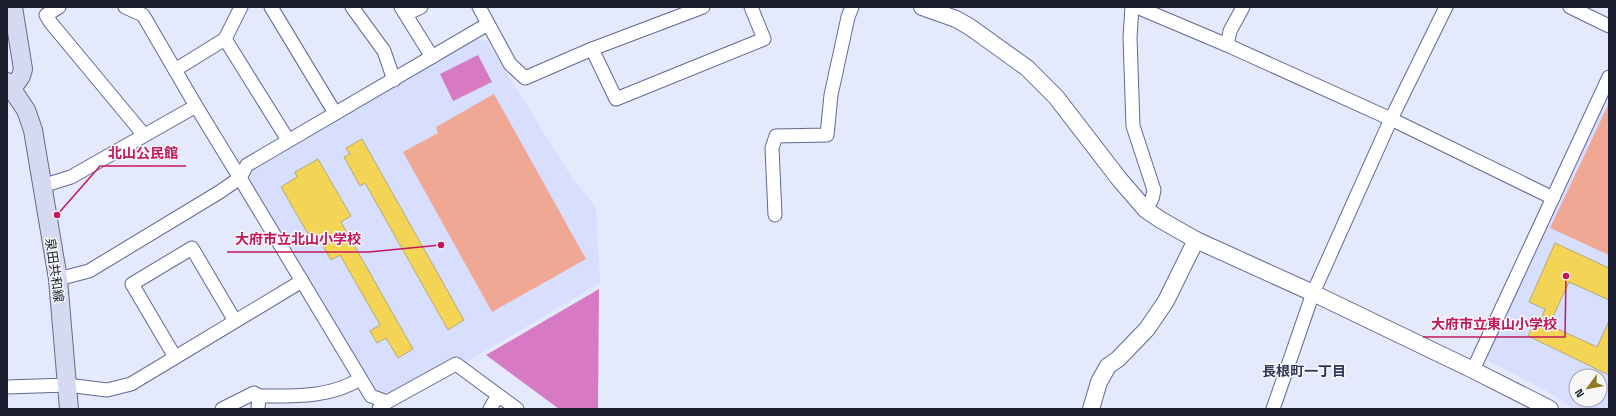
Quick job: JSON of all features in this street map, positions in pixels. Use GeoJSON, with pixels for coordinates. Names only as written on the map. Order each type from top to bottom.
{"type":"FeatureCollection","features":[{"type":"Feature","properties":{"kind":"main road","name":"泉田共和線"},"geometry":{"type":"LineString","coordinates":[[14,7],[23,69],[21,76],[10,85],[26,110],[33,130],[58,279],[69,409]]}},
{"type":"Feature","properties":{"kind":"street"},"geometry":{"type":"LineString","coordinates":[[59,7],[46,14],[51,23],[144,135]]}},
{"type":"Feature","properties":{"kind":"street"},"geometry":{"type":"LineString","coordinates":[[125,7],[143,15],[174,70],[371,396],[383,406],[456,364],[517,409]]}},
{"type":"Feature","properties":{"kind":"street"},"geometry":{"type":"LineString","coordinates":[[174,70],[225,39],[241,7]]}},
{"type":"Feature","properties":{"kind":"street"},"geometry":{"type":"LineString","coordinates":[[271,7],[335,113]]}},
{"type":"Feature","properties":{"kind":"street"},"geometry":{"type":"LineString","coordinates":[[352,7],[384,51],[394,80]]}},
{"type":"Feature","properties":{"kind":"street"},"geometry":{"type":"LineString","coordinates":[[422,7],[403,10],[432,57]]}},
{"type":"Feature","properties":{"kind":"street"},"geometry":{"type":"LineString","coordinates":[[479,7],[510,64],[525,78],[592,49],[703,7]]}},
{"type":"Feature","properties":{"kind":"street"},"geometry":{"type":"LineString","coordinates":[[592,49],[616,99],[764,39],[751,7]]}},
{"type":"Feature","properties":{"kind":"street"},"geometry":{"type":"LineString","coordinates":[[775,215],[772,148],[776,136],[827,135],[831,95],[848,17],[852,7]]}},
{"type":"Feature","properties":{"kind":"street"},"geometry":{"type":"LineString","coordinates":[[922,7],[956,19],[970,27],[1027,68],[1056,98],[1120,180],[1146,210],[1196,240],[1313,293],[1474,370],[1550,409]]}},
{"type":"Feature","properties":{"kind":"street"},"geometry":{"type":"LineString","coordinates":[[1132,7],[1130,37],[1134,126],[1154,190],[1152,199],[1146,210]]}},
{"type":"Feature","properties":{"kind":"street"},"geometry":{"type":"LineString","coordinates":[[1137,7],[1227,45],[1391,119],[1553,198]]}},
{"type":"Feature","properties":{"kind":"street"},"geometry":{"type":"LineString","coordinates":[[1227,45],[1230,31],[1243,7]]}},
{"type":"Feature","properties":{"kind":"street"},"geometry":{"type":"LineString","coordinates":[[1272,409],[1313,293],[1391,119],[1446,7]]}},
{"type":"Feature","properties":{"kind":"street"},"geometry":{"type":"LineString","coordinates":[[1570,7],[1609,26]]}},
{"type":"Feature","properties":{"kind":"street"},"geometry":{"type":"LineString","coordinates":[[58,279],[89,271],[218,193],[240,178],[247,164],[394,80],[488,24]]}},
{"type":"Feature","properties":{"kind":"street"},"geometry":{"type":"LineString","coordinates":[[225,39],[288,140]]}},
{"type":"Feature","properties":{"kind":"street"},"geometry":{"type":"LineString","coordinates":[[1474,370],[1609,78]]}},
{"type":"Feature","properties":{"kind":"street"},"geometry":{"type":"LineString","coordinates":[[42,186],[71,178],[196,106]]}},
{"type":"Feature","properties":{"kind":"street"},"geometry":{"type":"LineString","coordinates":[[1091,409],[1099,382],[1108,366],[1118,359],[1147,329],[1166,301],[1196,240]]}},
{"type":"Feature","properties":{"kind":"street"},"geometry":{"type":"LineString","coordinates":[[175,357],[132,284],[192,248],[235,321]]}},
{"type":"Feature","properties":{"kind":"street"},"geometry":{"type":"LineString","coordinates":[[7,387],[67,385],[107,390],[131,384],[302,281]]}},
{"type":"Feature","properties":{"kind":"street"},"geometry":{"type":"LineString","coordinates":[[222,409],[254,393],[259,396],[296,396],[318,394],[350,386],[360,378]]}},
{"type":"Feature","properties":{"kind":"street"},"geometry":{"type":"LineString","coordinates":[[490,409],[498,394]]}},
{"type":"Feature","properties":{"kind":"street"},"geometry":{"type":"LineString","coordinates":[[258,409],[259,396]]}},
{"type":"Feature","properties":{"kind":"shaded area"},"geometry":{"type":"Polygon","coordinates":[[[472,39],[486,40],[572,178],[596,207],[600,283],[465,363],[456,357],[390,396],[376,392],[249,188],[253,167],[384,91],[396,87],[472,39]]]}},
{"type":"Feature","properties":{"kind":"shaded area"},"geometry":{"type":"Polygon","coordinates":[[[478,55],[492,82],[453,101],[440,74],[478,55]]]}},
{"type":"Feature","properties":{"kind":"shaded area"},"geometry":{"type":"Polygon","coordinates":[[[1609,90],[1609,409],[1572,408],[1608,408],[1608,368],[1568,368],[1568,405],[1547,391],[1489,361],[1487,353],[1609,90]]]}},
{"type":"Feature","properties":{"kind":"shaded area"},"geometry":{"type":"Polygon","coordinates":[[[494,94],[586,259],[492,312],[403,152],[438,133],[436,127],[494,94]]]}},
{"type":"Feature","properties":{"kind":"shaded area"},"geometry":{"type":"Polygon","coordinates":[[[1609,103],[1609,255],[1550,228],[1609,103]]]}},
{"type":"Feature","properties":{"kind":"shaded area"},"geometry":{"type":"Polygon","coordinates":[[[599,289],[598,409],[559,409],[486,355],[599,289]]]}},
{"type":"Feature","properties":{"kind":"building"},"geometry":{"type":"Polygon","coordinates":[[[362,139],[464,320],[448,330],[365,183],[360,186],[344,157],[350,154],[346,148],[362,139]]]}},
{"type":"Feature","properties":{"kind":"building"},"geometry":{"type":"Polygon","coordinates":[[[318,159],[351,216],[341,222],[413,349],[398,358],[386,338],[377,343],[370,331],[380,325],[340,255],[331,260],[317,236],[311,239],[281,187],[297,177],[295,172],[318,159]]]}},
{"type":"Feature","properties":{"kind":"building"},"geometry":{"type":"Polygon","coordinates":[[[1555,243],[1609,268],[1609,300],[1569,282],[1549,325],[1597,347],[1609,321],[1609,375],[1608,368],[1594,368],[1528,336],[1534,324],[1538,326],[1545,309],[1529,302],[1555,243]]]}},
{"type":"Feature","properties":{"kind":"place","name":"北山公民館"},"geometry":{"type":"Point","coordinates":[57,215]}},
{"type":"Feature","properties":{"kind":"place","name":"大府市立北山小学校"},"geometry":{"type":"Point","coordinates":[441,245]}},
{"type":"Feature","properties":{"kind":"place","name":"大府市立東山小学校"},"geometry":{"type":"Point","coordinates":[1566,276]}},
{"type":"Feature","properties":{"kind":"district","name":"長根町一丁目"},"geometry":{"type":"Point","coordinates":[1304,371]}}]}
